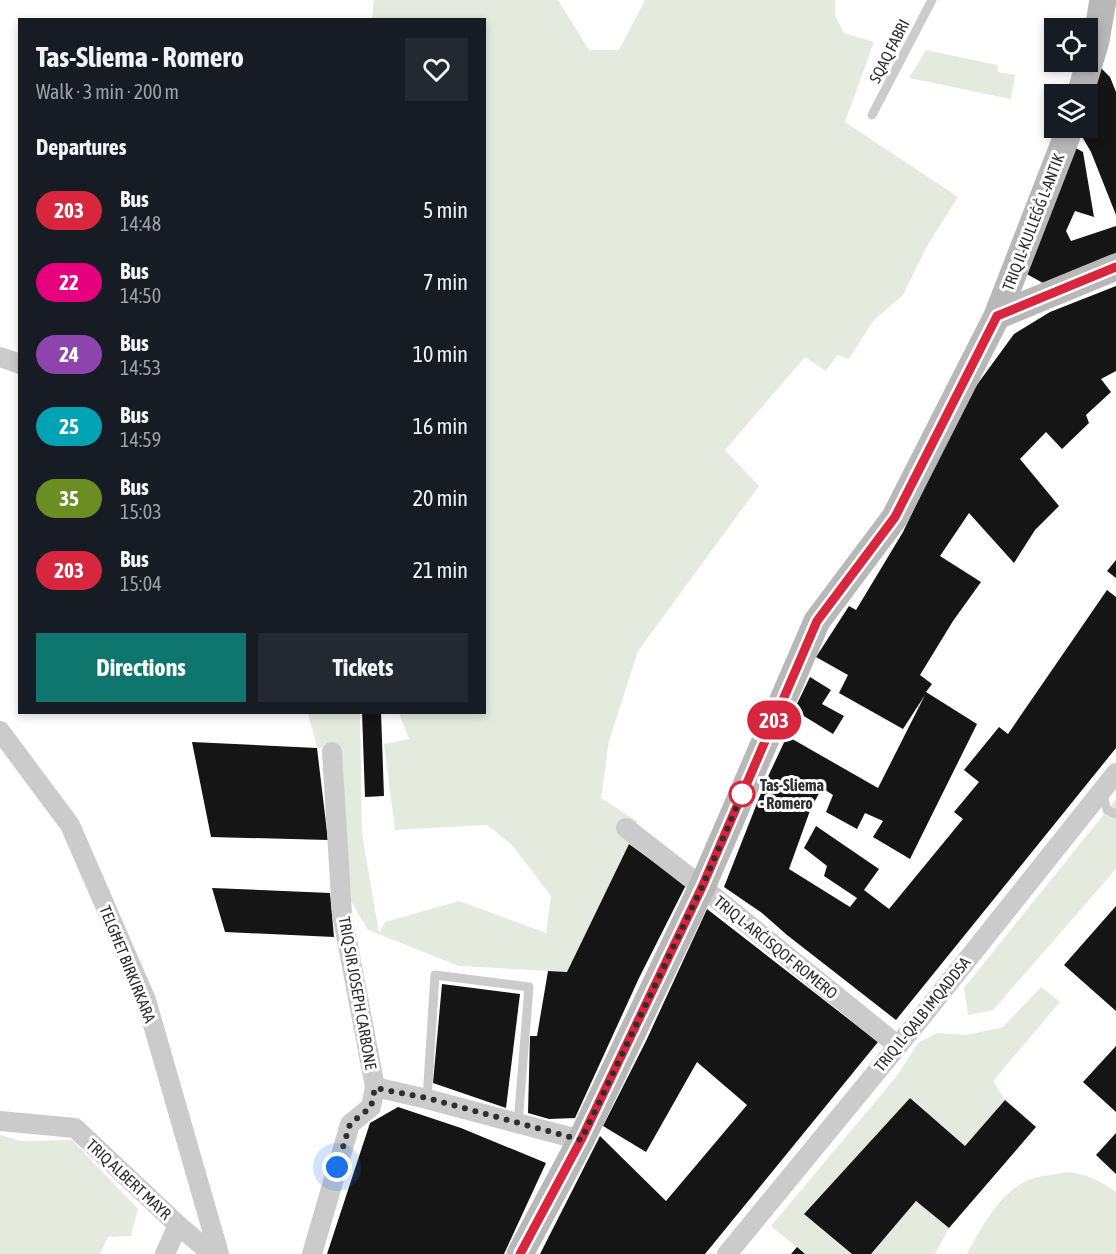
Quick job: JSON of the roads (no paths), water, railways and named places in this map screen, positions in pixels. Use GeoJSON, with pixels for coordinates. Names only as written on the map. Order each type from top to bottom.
{"type":"FeatureCollection","features":[{"type":"Feature","properties":{"kind":"main road"},"geometry":{"type":"LineString","coordinates":[[1098,29],[1103,0]]}},
{"type":"Feature","properties":{"kind":"main road"},"geometry":{"type":"LineString","coordinates":[[1098,43],[1116,59]]}},
{"type":"Feature","properties":{"kind":"main road","name":"TRIQ IL-KULLEĠĠ L-ANTIK"},"geometry":{"type":"LineString","coordinates":[[520,1254],[581,1140],[702,887],[817,621],[895,517],[997,316],[1066,138]]}},
{"type":"Feature","properties":{"kind":"main road"},"geometry":{"type":"LineString","coordinates":[[997,316],[1116,267]]}},
{"type":"Feature","properties":{"kind":"street"},"geometry":{"type":"LineString","coordinates":[[0,357],[18,363]]}},
{"type":"Feature","properties":{"kind":"street","name":"TELGĦET BIRKIRKARA"},"geometry":{"type":"LineString","coordinates":[[0,730],[70,825],[146,1000],[219,1254]]}},
{"type":"Feature","properties":{"kind":"street","name":"TRIQ SIR JOSEPH CARBONE"},"geometry":{"type":"LineString","coordinates":[[312,1254],[350,1124],[371,1107],[375,1088],[342,914],[332,752]]}},
{"type":"Feature","properties":{"kind":"street","name":"TRIQ IL-QALB IMQADDSA"},"geometry":{"type":"LineString","coordinates":[[728,1254],[1116,773]]}},
{"type":"Feature","properties":{"kind":"street","name":"TRIQ L-ARĆISQOF ROMERO"},"geometry":{"type":"LineString","coordinates":[[626,828],[897,1045]]}},
{"type":"Feature","properties":{"kind":"street"},"geometry":{"type":"LineString","coordinates":[[375,1088],[427,1098],[581,1140]]}},
{"type":"Feature","properties":{"kind":"street","name":"TRIQ ALBERT MAYR"},"geometry":{"type":"LineString","coordinates":[[0,1121],[75,1128],[212,1254]]}},
{"type":"Feature","properties":{"kind":"street"},"geometry":{"type":"LineString","coordinates":[[165,1254],[178,1225]]}},
{"type":"Feature","properties":{"kind":"lane","name":"SQAQ FABRI"},"geometry":{"type":"LineString","coordinates":[[872,115],[932,0]]}},
{"type":"Feature","properties":{"kind":"lane"},"geometry":{"type":"LineString","coordinates":[[1102,790],[1107,810],[1116,814]]}},
{"type":"Feature","properties":{"kind":"lane"},"geometry":{"type":"LineString","coordinates":[[427,1098],[435,975],[529,987],[518,1124]]}},
{"type":"Feature","properties":{"kind":"place","name":"Tas-Sliema - Romero"},"geometry":{"type":"Point","coordinates":[742,794]}}]}
